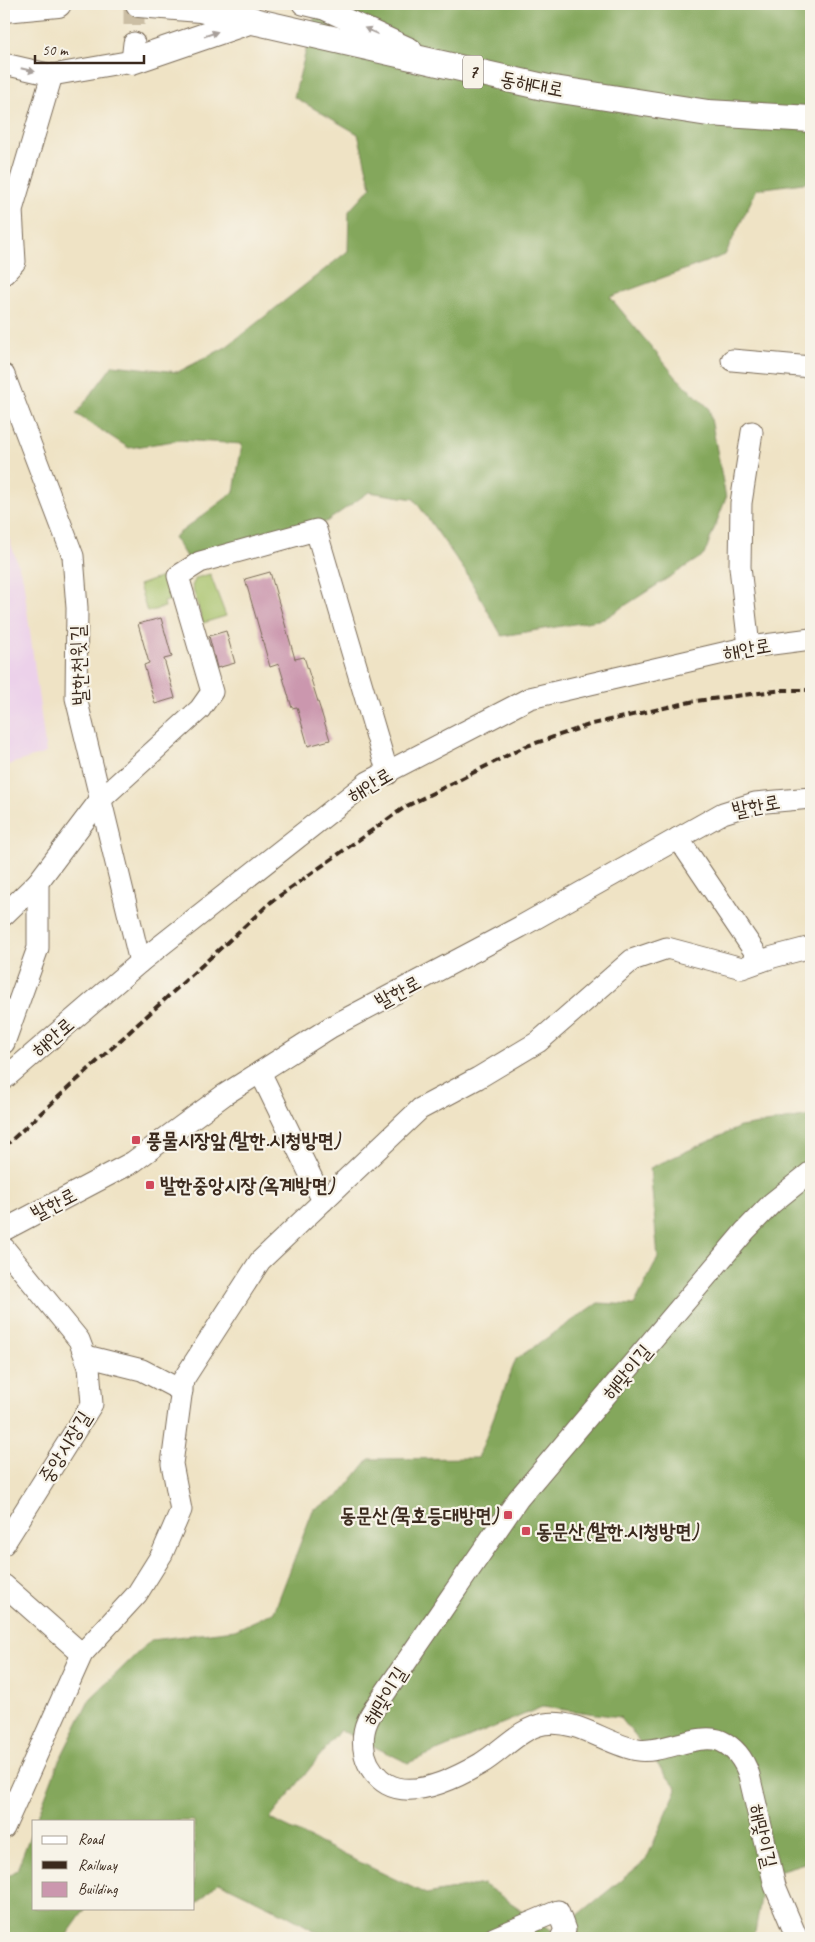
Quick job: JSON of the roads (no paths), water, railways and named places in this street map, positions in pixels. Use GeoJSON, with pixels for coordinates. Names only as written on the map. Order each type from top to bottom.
{"type":"FeatureCollection","features":[{"type":"Feature","properties":{"kind":"main road"},"geometry":{"type":"LineString","coordinates":[[4,9],[58,4]]}},
{"type":"Feature","properties":{"kind":"main road","name":"동해대로"},"geometry":{"type":"LineString","coordinates":[[139,4],[200,9],[548,88],[698,112],[811,119]]}},
{"type":"Feature","properties":{"kind":"main road"},"geometry":{"type":"LineString","coordinates":[[133,52],[252,20]]}},
{"type":"Feature","properties":{"kind":"street"},"geometry":{"type":"LineString","coordinates":[[303,4],[324,9],[447,66]]}},
{"type":"Feature","properties":{"kind":"street"},"geometry":{"type":"LineString","coordinates":[[4,64],[52,75],[133,52]]}},
{"type":"Feature","properties":{"kind":"street"},"geometry":{"type":"LineString","coordinates":[[4,274],[15,262],[8,215],[52,75]]}},
{"type":"Feature","properties":{"kind":"street"},"geometry":{"type":"LineString","coordinates":[[732,360],[811,367]]}},
{"type":"Feature","properties":{"kind":"street","name":"발한천윗길"},"geometry":{"type":"LineString","coordinates":[[4,375],[73,556],[77,608],[76,698],[140,962]]}},
{"type":"Feature","properties":{"kind":"street"},"geometry":{"type":"LineString","coordinates":[[749,647],[740,567],[741,503],[752,432]]}},
{"type":"Feature","properties":{"kind":"street"},"geometry":{"type":"LineString","coordinates":[[4,915],[38,882],[100,800],[200,709],[212,692],[178,576],[200,562],[316,530],[388,774]]}},
{"type":"Feature","properties":{"kind":"street","name":"해안로"},"geometry":{"type":"LineString","coordinates":[[4,1079],[140,962],[368,782],[388,774],[530,698],[749,647],[811,639]]}},
{"type":"Feature","properties":{"kind":"street","name":"발한로"},"geometry":{"type":"LineString","coordinates":[[4,1230],[133,1162],[224,1095],[331,1027],[520,927],[722,813],[755,803],[811,798]]}},
{"type":"Feature","properties":{"kind":"street"},"geometry":{"type":"LineString","coordinates":[[678,838],[761,961]]}},
{"type":"Feature","properties":{"kind":"street"},"geometry":{"type":"LineString","coordinates":[[4,1043],[38,948],[38,882]]}},
{"type":"Feature","properties":{"kind":"street"},"geometry":{"type":"LineString","coordinates":[[4,1828],[82,1654],[137,1594],[162,1554],[181,1510],[172,1464],[183,1380],[260,1261],[420,1109],[478,1078],[538,1042],[632,960],[667,948],[742,968],[811,947]]}},
{"type":"Feature","properties":{"kind":"street"},"geometry":{"type":"LineString","coordinates":[[260,1072],[323,1201]]}},
{"type":"Feature","properties":{"kind":"street","name":"해맞이길"},"geometry":{"type":"LineString","coordinates":[[796,1938],[775,1886],[744,1760],[720,1741],[708,1740],[640,1751],[622,1746],[575,1727],[556,1723],[543,1724],[532,1727],[480,1764],[441,1782],[413,1790],[392,1786],[380,1780],[366,1761],[362,1735],[366,1722],[374,1709],[518,1499],[745,1231],[772,1203],[811,1172]]}},
{"type":"Feature","properties":{"kind":"street","name":"중앙시장길"},"geometry":{"type":"LineString","coordinates":[[4,1248],[80,1340],[89,1367],[92,1404],[4,1544]]}},
{"type":"Feature","properties":{"kind":"street"},"geometry":{"type":"LineString","coordinates":[[86,1356],[142,1370],[182,1391]]}},
{"type":"Feature","properties":{"kind":"street"},"geometry":{"type":"LineString","coordinates":[[4,1585],[82,1654]]}},
{"type":"Feature","properties":{"kind":"street"},"geometry":{"type":"LineString","coordinates":[[494,1938],[558,1911],[564,1920],[565,1930],[560,1938]]}},
{"type":"Feature","properties":{"kind":"tunnel"},"geometry":{"type":"LineString","coordinates":[[134,4],[134,43]]}},
{"type":"Feature","properties":{"kind":"railway"},"geometry":{"type":"LineString","coordinates":[[4,1147],[271,902],[405,807],[524,747],[592,724],[695,701],[784,690],[811,690]]}},
{"type":"Feature","properties":{"kind":"place","name":"풍물시장앞(발한.시청방면)"},"geometry":{"type":"Point","coordinates":[136,1140]}},
{"type":"Feature","properties":{"kind":"place","name":"발한중앙시장(옥계방면)"},"geometry":{"type":"Point","coordinates":[150,1185]}},
{"type":"Feature","properties":{"kind":"place","name":"동문산(묵호등대방면)"},"geometry":{"type":"Point","coordinates":[508,1515]}},
{"type":"Feature","properties":{"kind":"place","name":"동문산(발한.시청방면)"},"geometry":{"type":"Point","coordinates":[526,1531]}}]}
